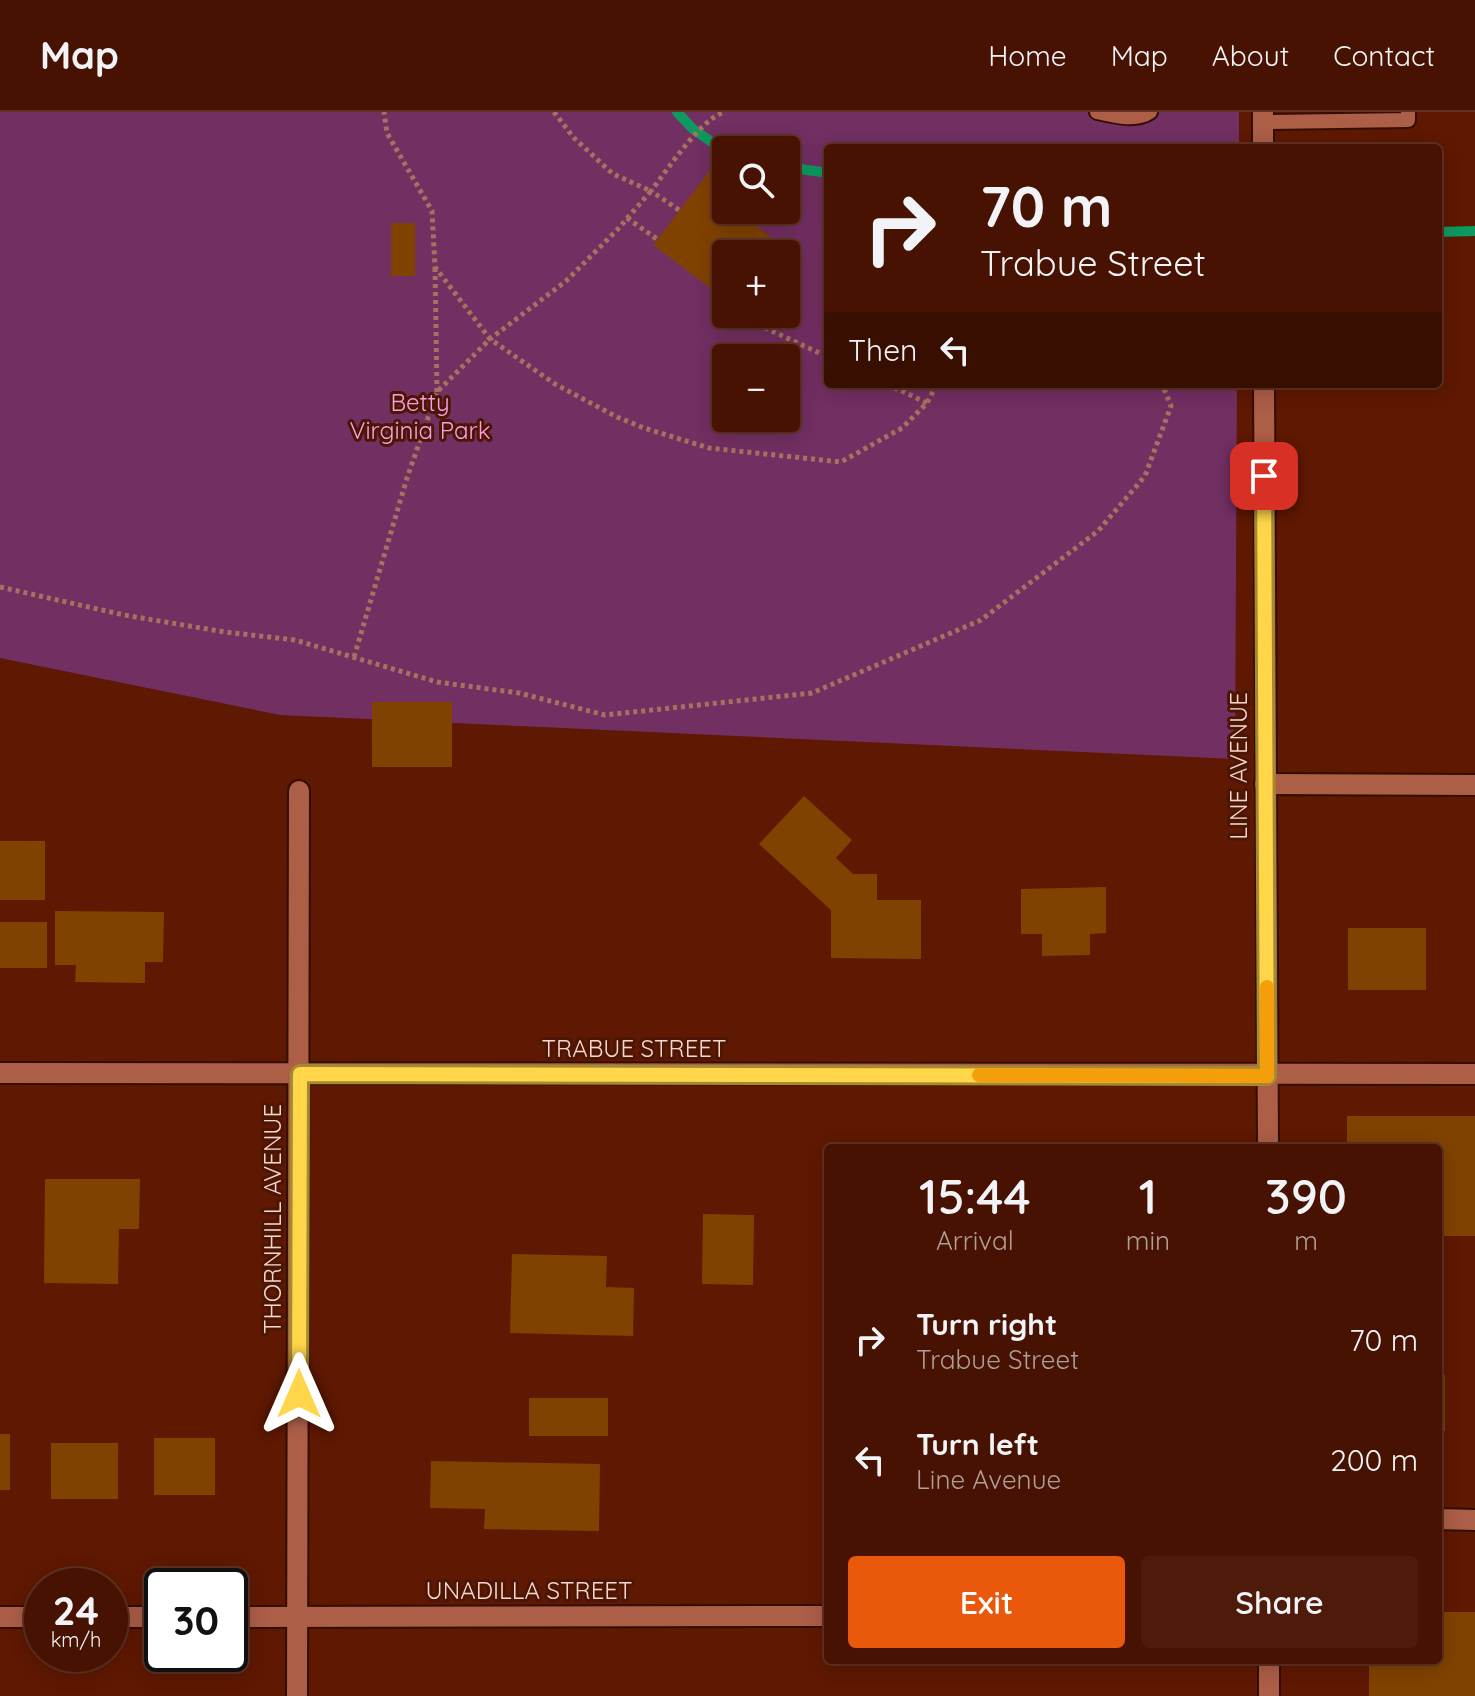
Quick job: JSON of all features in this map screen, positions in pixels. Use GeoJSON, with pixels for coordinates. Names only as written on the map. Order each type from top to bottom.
{"type":"FeatureCollection","features":[{"type":"Feature","properties":{"kind":"street"},"geometry":{"type":"LineString","coordinates":[[1263,117],[1263,144]]}},
{"type":"Feature","properties":{"kind":"street","name":"LINE AVENUE"},"geometry":{"type":"LineString","coordinates":[[1264,388],[1268,1144]]}},
{"type":"Feature","properties":{"kind":"street"},"geometry":{"type":"LineString","coordinates":[[1265,784],[1475,785]]}},
{"type":"Feature","properties":{"kind":"street","name":"THORNHILL AVENUE"},"geometry":{"type":"LineString","coordinates":[[297,1696],[299,791]]}},
{"type":"Feature","properties":{"kind":"street","name":"TRABUE STREET"},"geometry":{"type":"LineString","coordinates":[[0,1073],[1475,1074]]}},
{"type":"Feature","properties":{"kind":"street"},"geometry":{"type":"LineString","coordinates":[[1442,1519],[1475,1520]]}},
{"type":"Feature","properties":{"kind":"street","name":"UNADILLA STREET"},"geometry":{"type":"LineString","coordinates":[[248,1617],[824,1616]]}},
{"type":"Feature","properties":{"kind":"street"},"geometry":{"type":"LineString","coordinates":[[0,1617],[24,1617]]}},
{"type":"Feature","properties":{"kind":"street"},"geometry":{"type":"LineString","coordinates":[[1269,1664],[1269,1696]]}},
{"type":"Feature","properties":{"kind":"lane"},"geometry":{"type":"LineString","coordinates":[[1097,112],[1125,117],[1143,117],[1150,112]]}},
{"type":"Feature","properties":{"kind":"lane"},"geometry":{"type":"LineString","coordinates":[[1263,117],[1408,120],[1408,112]]}},
{"type":"Feature","properties":{"kind":"path"},"geometry":{"type":"LineString","coordinates":[[354,657],[407,478],[437,392],[432,211],[387,133],[384,112]]}},
{"type":"Feature","properties":{"kind":"path"},"geometry":{"type":"LineString","coordinates":[[554,112],[574,138],[613,174],[651,191],[679,210]]}},
{"type":"Feature","properties":{"kind":"path"},"geometry":{"type":"LineString","coordinates":[[437,392],[490,339],[566,281],[627,218],[691,141],[716,115],[724,112]]}},
{"type":"Feature","properties":{"kind":"path"},"geometry":{"type":"LineString","coordinates":[[627,218],[657,239]]}},
{"type":"Feature","properties":{"kind":"path"},"geometry":{"type":"LineString","coordinates":[[435,267],[490,339],[555,384],[617,417],[709,448],[841,462],[902,428],[927,403],[935,388]]}},
{"type":"Feature","properties":{"kind":"path"},"geometry":{"type":"LineString","coordinates":[[765,328],[824,355]]}},
{"type":"Feature","properties":{"kind":"path"},"geometry":{"type":"LineString","coordinates":[[895,388],[927,403]]}},
{"type":"Feature","properties":{"kind":"path"},"geometry":{"type":"LineString","coordinates":[[0,587],[124,615],[295,640],[437,682],[519,693],[605,715],[812,693],[981,620],[1098,531],[1145,476],[1171,406],[1164,388]]}},
{"type":"Feature","properties":{"kind":"green space","name":"Betty Virginia Park"},"geometry":{"type":"Polygon","coordinates":[[[0,112],[1239,112],[1239,144],[824,144],[824,388],[1237,388],[1235,759],[280,715],[0,658],[0,112]]]}},
{"type":"Feature","properties":{"kind":"building"},"geometry":{"type":"Polygon","coordinates":[[[712,168],[712,224],[754,224],[775,240],[712,240],[712,289],[653,245],[712,168]]]}},
{"type":"Feature","properties":{"kind":"building"},"geometry":{"type":"Polygon","coordinates":[[[391,223],[415,223],[415,276],[391,276],[391,223]]]}},
{"type":"Feature","properties":{"kind":"building"},"geometry":{"type":"Polygon","coordinates":[[[372,702],[452,702],[452,767],[372,767],[372,702]]]}},
{"type":"Feature","properties":{"kind":"building"},"geometry":{"type":"Polygon","coordinates":[[[804,796],[852,840],[836,858],[853,874],[877,874],[877,900],[921,900],[921,959],[831,958],[831,910],[759,844],[804,796]]]}},
{"type":"Feature","properties":{"kind":"building"},"geometry":{"type":"Polygon","coordinates":[[[0,841],[45,841],[45,900],[0,900],[0,841]]]}},
{"type":"Feature","properties":{"kind":"building"},"geometry":{"type":"Polygon","coordinates":[[[1106,887],[1106,933],[1090,934],[1090,955],[1042,956],[1042,934],[1021,934],[1021,889],[1106,887]]]}},
{"type":"Feature","properties":{"kind":"building"},"geometry":{"type":"Polygon","coordinates":[[[55,911],[164,912],[163,962],[145,962],[145,983],[75,982],[76,965],[55,965],[55,911]]]}},
{"type":"Feature","properties":{"kind":"building"},"geometry":{"type":"Polygon","coordinates":[[[0,922],[47,922],[47,968],[0,968],[0,922]]]}},
{"type":"Feature","properties":{"kind":"building"},"geometry":{"type":"Polygon","coordinates":[[[1348,928],[1426,928],[1426,990],[1348,990],[1348,928]]]}},
{"type":"Feature","properties":{"kind":"building"},"geometry":{"type":"Polygon","coordinates":[[[1347,1116],[1475,1116],[1475,1236],[1442,1236],[1442,1144],[1347,1144],[1347,1116]]]}},
{"type":"Feature","properties":{"kind":"building"},"geometry":{"type":"Polygon","coordinates":[[[45,1179],[140,1179],[139,1229],[119,1229],[118,1284],[44,1283],[45,1179]]]}},
{"type":"Feature","properties":{"kind":"building"},"geometry":{"type":"Polygon","coordinates":[[[703,1214],[754,1215],[753,1285],[702,1284],[703,1214]]]}},
{"type":"Feature","properties":{"kind":"building"},"geometry":{"type":"Polygon","coordinates":[[[512,1254],[607,1256],[606,1287],[634,1288],[633,1336],[510,1333],[512,1254]]]}},
{"type":"Feature","properties":{"kind":"building"},"geometry":{"type":"Polygon","coordinates":[[[1442,1375],[1445,1375],[1445,1431],[1442,1431],[1442,1375]]]}},
{"type":"Feature","properties":{"kind":"building"},"geometry":{"type":"Polygon","coordinates":[[[529,1398],[608,1398],[608,1436],[529,1436],[529,1398]]]}},
{"type":"Feature","properties":{"kind":"building"},"geometry":{"type":"Polygon","coordinates":[[[0,1434],[10,1434],[10,1490],[0,1490],[0,1434]]]}},
{"type":"Feature","properties":{"kind":"building"},"geometry":{"type":"Polygon","coordinates":[[[154,1438],[215,1438],[215,1495],[154,1495],[154,1438]]]}},
{"type":"Feature","properties":{"kind":"building"},"geometry":{"type":"Polygon","coordinates":[[[51,1443],[118,1443],[118,1499],[51,1499],[51,1443]]]}},
{"type":"Feature","properties":{"kind":"building"},"geometry":{"type":"Polygon","coordinates":[[[431,1461],[600,1464],[599,1531],[484,1529],[485,1509],[430,1508],[431,1461]]]}},
{"type":"Feature","properties":{"kind":"building"},"geometry":{"type":"Polygon","coordinates":[[[1442,1612],[1475,1612],[1475,1696],[1369,1696],[1369,1664],[1442,1664],[1442,1612]]]}},
{"type":"Feature","properties":{"kind":"waterway"},"geometry":{"type":"LineString","coordinates":[[677,112],[693,129],[712,142]]}},
{"type":"Feature","properties":{"kind":"waterway"},"geometry":{"type":"LineString","coordinates":[[800,169],[824,172]]}},
{"type":"Feature","properties":{"kind":"waterway"},"geometry":{"type":"LineString","coordinates":[[1442,232],[1475,231]]}},
{"type":"Feature","properties":{"kind":"slow traffic"},"geometry":{"type":"LineString","coordinates":[[979,1075],[1267,1076],[1267,987]]}},
{"type":"Feature","properties":{"kind":"route"},"geometry":{"type":"LineString","coordinates":[[299,1394],[300,1074],[1267,1076],[1264,476]]}}]}
